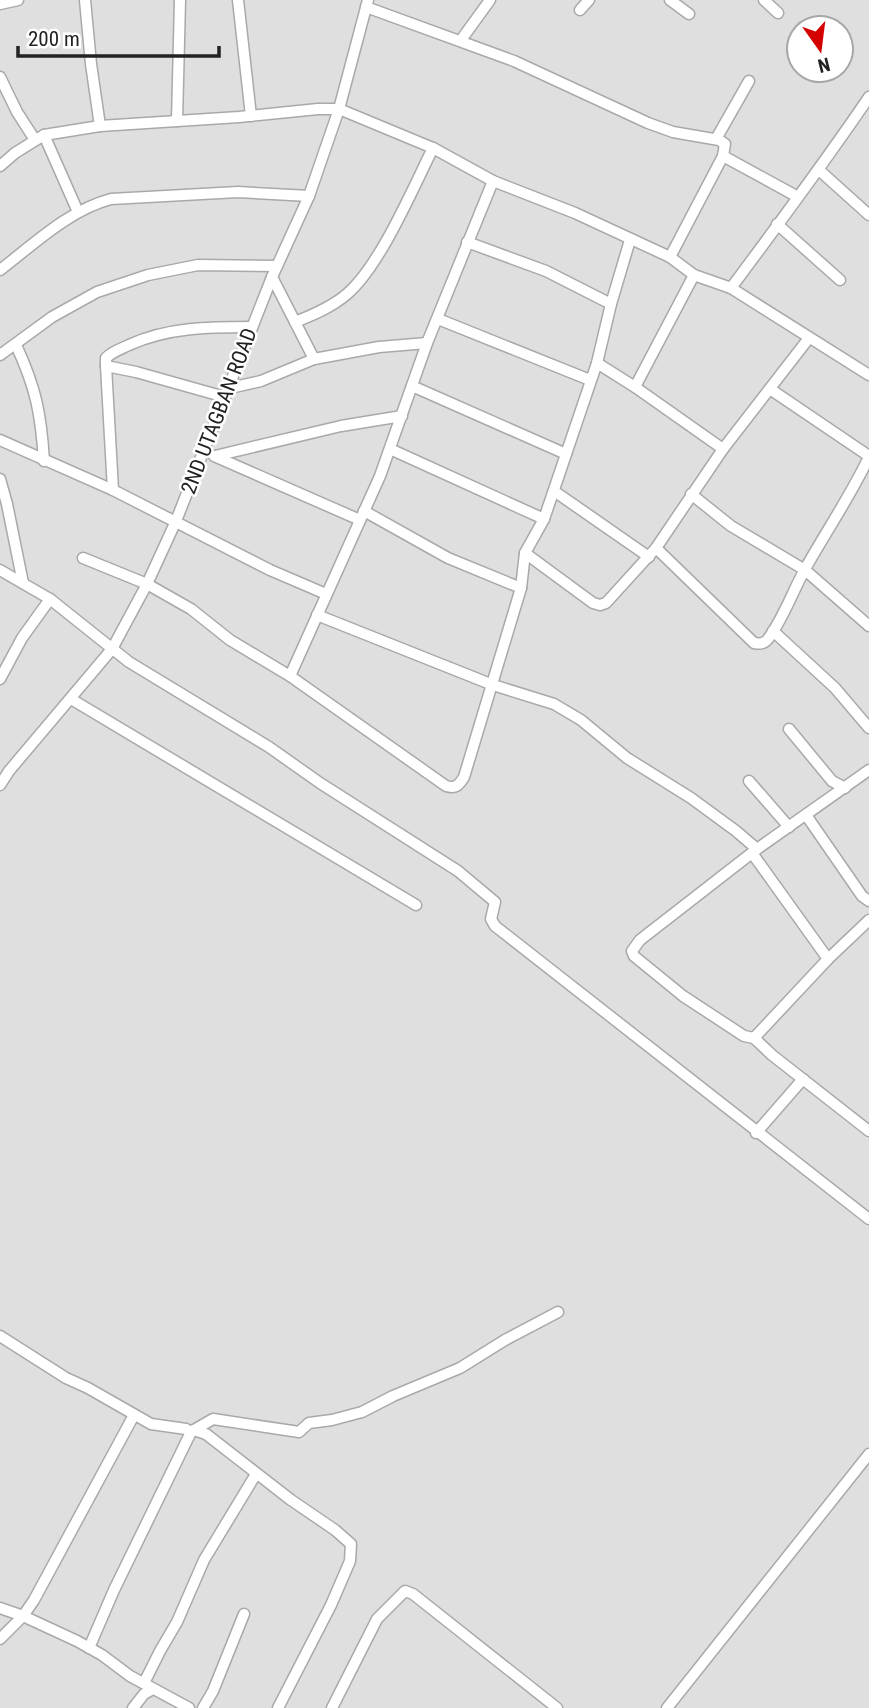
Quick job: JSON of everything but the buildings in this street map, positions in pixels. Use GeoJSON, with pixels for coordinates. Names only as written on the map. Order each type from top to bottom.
{"type":"FeatureCollection","features":[{"type":"Feature","properties":{"kind":"street"},"geometry":{"type":"LineString","coordinates":[[0,4],[18,0]]}},
{"type":"Feature","properties":{"kind":"street"},"geometry":{"type":"LineString","coordinates":[[85,0],[100,126]]}},
{"type":"Feature","properties":{"kind":"street"},"geometry":{"type":"LineString","coordinates":[[177,121],[180,0]]}},
{"type":"Feature","properties":{"kind":"street"},"geometry":{"type":"LineString","coordinates":[[238,0],[251,116]]}},
{"type":"Feature","properties":{"kind":"street"},"geometry":{"type":"LineString","coordinates":[[461,40],[490,0]]}},
{"type":"Feature","properties":{"kind":"street"},"geometry":{"type":"LineString","coordinates":[[579,10],[589,0]]}},
{"type":"Feature","properties":{"kind":"street"},"geometry":{"type":"LineString","coordinates":[[670,0],[689,15]]}},
{"type":"Feature","properties":{"kind":"street"},"geometry":{"type":"LineString","coordinates":[[765,0],[778,13]]}},
{"type":"Feature","properties":{"kind":"street"},"geometry":{"type":"LineString","coordinates":[[367,3],[514,61],[648,123],[673,132],[716,139],[725,144],[723,156],[670,257]]}},
{"type":"Feature","properties":{"kind":"street","name":"2ND UTAGBAN ROAD"},"geometry":{"type":"LineString","coordinates":[[0,785],[112,649],[176,521],[272,277],[309,196],[339,109],[367,3]]}},
{"type":"Feature","properties":{"kind":"street"},"geometry":{"type":"LineString","coordinates":[[0,77],[17,112],[39,137],[78,212]]}},
{"type":"Feature","properties":{"kind":"street"},"geometry":{"type":"LineString","coordinates":[[716,139],[749,81]]}},
{"type":"Feature","properties":{"kind":"street"},"geometry":{"type":"LineString","coordinates":[[731,288],[819,170],[869,97]]}},
{"type":"Feature","properties":{"kind":"street"},"geometry":{"type":"LineString","coordinates":[[0,166],[39,137],[100,126],[339,109],[433,148],[493,181],[575,213],[670,257],[694,275],[731,288],[869,375]]}},
{"type":"Feature","properties":{"kind":"street"},"geometry":{"type":"LineString","coordinates":[[295,322],[331,305],[359,282],[385,241],[433,148]]}},
{"type":"Feature","properties":{"kind":"street"},"geometry":{"type":"LineString","coordinates":[[723,156],[797,197]]}},
{"type":"Feature","properties":{"kind":"street"},"geometry":{"type":"LineString","coordinates":[[819,170],[869,215]]}},
{"type":"Feature","properties":{"kind":"street"},"geometry":{"type":"LineString","coordinates":[[290,676],[390,449],[426,343],[493,181]]}},
{"type":"Feature","properties":{"kind":"street"},"geometry":{"type":"LineString","coordinates":[[0,270],[78,212],[111,199],[238,192],[309,196]]}},
{"type":"Feature","properties":{"kind":"street"},"geometry":{"type":"LineString","coordinates":[[777,225],[840,280]]}},
{"type":"Feature","properties":{"kind":"street"},"geometry":{"type":"LineString","coordinates":[[83,558],[146,584],[191,609],[230,640],[290,676],[446,786],[453,788],[459,785],[493,685],[521,588],[524,552],[544,519],[554,491],[597,363],[630,240]]}},
{"type":"Feature","properties":{"kind":"street"},"geometry":{"type":"LineString","coordinates":[[467,242],[546,271],[611,304]]}},
{"type":"Feature","properties":{"kind":"street"},"geometry":{"type":"LineString","coordinates":[[0,355],[52,317],[97,292],[148,275],[198,265],[277,266]]}},
{"type":"Feature","properties":{"kind":"street"},"geometry":{"type":"LineString","coordinates":[[635,387],[694,275]]}},
{"type":"Feature","properties":{"kind":"street"},"geometry":{"type":"LineString","coordinates":[[272,277],[314,359]]}},
{"type":"Feature","properties":{"kind":"street"},"geometry":{"type":"LineString","coordinates":[[438,319],[590,380]]}},
{"type":"Feature","properties":{"kind":"street"},"geometry":{"type":"LineString","coordinates":[[113,490],[106,358],[111,353],[148,336],[179,330],[252,327]]}},
{"type":"Feature","properties":{"kind":"street"},"geometry":{"type":"LineString","coordinates":[[524,552],[593,603],[606,603],[656,548],[723,449],[809,338]]}},
{"type":"Feature","properties":{"kind":"street"},"geometry":{"type":"LineString","coordinates":[[106,366],[228,393],[314,359],[368,349],[426,343]]}},
{"type":"Feature","properties":{"kind":"street"},"geometry":{"type":"LineString","coordinates":[[16,345],[35,389],[41,417],[44,461]]}},
{"type":"Feature","properties":{"kind":"street"},"geometry":{"type":"LineString","coordinates":[[597,363],[723,449]]}},
{"type":"Feature","properties":{"kind":"street"},"geometry":{"type":"LineString","coordinates":[[412,386],[566,454]]}},
{"type":"Feature","properties":{"kind":"street"},"geometry":{"type":"LineString","coordinates":[[656,548],[754,643],[766,642],[858,481],[869,456],[770,389]]}},
{"type":"Feature","properties":{"kind":"street"},"geometry":{"type":"LineString","coordinates":[[215,456],[341,426],[402,416]]}},
{"type":"Feature","properties":{"kind":"street"},"geometry":{"type":"LineString","coordinates":[[0,440],[113,490],[270,570],[326,594]]}},
{"type":"Feature","properties":{"kind":"street"},"geometry":{"type":"LineString","coordinates":[[390,449],[544,519]]}},
{"type":"Feature","properties":{"kind":"street"},"geometry":{"type":"LineString","coordinates":[[204,451],[362,515],[447,558],[521,588]]}},
{"type":"Feature","properties":{"kind":"street"},"geometry":{"type":"LineString","coordinates":[[0,479],[23,583]]}},
{"type":"Feature","properties":{"kind":"street"},"geometry":{"type":"LineString","coordinates":[[554,491],[649,557]]}},
{"type":"Feature","properties":{"kind":"street"},"geometry":{"type":"LineString","coordinates":[[691,495],[731,526],[805,570],[869,626]]}},
{"type":"Feature","properties":{"kind":"street"},"geometry":{"type":"LineString","coordinates":[[0,570],[50,600],[129,662],[269,747],[320,783],[458,871],[495,902],[491,919],[495,926],[869,1219]]}},
{"type":"Feature","properties":{"kind":"street"},"geometry":{"type":"LineString","coordinates":[[0,679],[22,638],[50,600]]}},
{"type":"Feature","properties":{"kind":"street"},"geometry":{"type":"LineString","coordinates":[[317,615],[493,685],[554,704],[581,720],[626,758],[691,798],[736,831],[755,851],[828,959]]}},
{"type":"Feature","properties":{"kind":"street"},"geometry":{"type":"LineString","coordinates":[[773,631],[835,688],[869,728]]}},
{"type":"Feature","properties":{"kind":"street"},"geometry":{"type":"LineString","coordinates":[[71,699],[416,905]]}},
{"type":"Feature","properties":{"kind":"street"},"geometry":{"type":"LineString","coordinates":[[789,729],[832,781],[845,788]]}},
{"type":"Feature","properties":{"kind":"street"},"geometry":{"type":"LineString","coordinates":[[869,785],[865,773],[755,851],[640,940],[632,951],[634,956],[683,996],[744,1036],[754,1038],[869,1131]]}},
{"type":"Feature","properties":{"kind":"street"},"geometry":{"type":"LineString","coordinates":[[750,781],[789,827]]}},
{"type":"Feature","properties":{"kind":"street"},"geometry":{"type":"LineString","coordinates":[[806,815],[869,901]]}},
{"type":"Feature","properties":{"kind":"street"},"geometry":{"type":"LineString","coordinates":[[754,1038],[828,959],[869,920]]}},
{"type":"Feature","properties":{"kind":"street"},"geometry":{"type":"LineString","coordinates":[[756,1133],[803,1079]]}},
{"type":"Feature","properties":{"kind":"street"},"geometry":{"type":"LineString","coordinates":[[89,1648],[114,1590],[193,1431],[213,1419],[299,1432],[309,1423],[345,1418],[460,1368],[558,1311]]}},
{"type":"Feature","properties":{"kind":"street"},"geometry":{"type":"LineString","coordinates":[[0,1336],[66,1378],[151,1424],[193,1431],[222,1445],[351,1545],[350,1561],[331,1605],[278,1708]]}},
{"type":"Feature","properties":{"kind":"street"},"geometry":{"type":"LineString","coordinates":[[0,1639],[23,1616],[34,1600],[134,1415]]}},
{"type":"Feature","properties":{"kind":"street"},"geometry":{"type":"LineString","coordinates":[[667,1708],[869,1454]]}},
{"type":"Feature","properties":{"kind":"street"},"geometry":{"type":"LineString","coordinates":[[133,1708],[148,1686],[160,1651],[177,1622],[204,1560],[256,1474]]}},
{"type":"Feature","properties":{"kind":"street"},"geometry":{"type":"LineString","coordinates":[[332,1708],[377,1619],[405,1591],[413,1594],[557,1708]]}},
{"type":"Feature","properties":{"kind":"street"},"geometry":{"type":"LineString","coordinates":[[0,1608],[23,1616],[89,1648],[148,1686],[189,1708]]}},
{"type":"Feature","properties":{"kind":"street"},"geometry":{"type":"LineString","coordinates":[[202,1708],[213,1691],[244,1614]]}},
{"type":"Feature","properties":{"kind":"shaded area"},"geometry":{"type":"Polygon","coordinates":[[[0,0],[869,0],[869,1708],[0,1708],[0,0]]]}}]}
